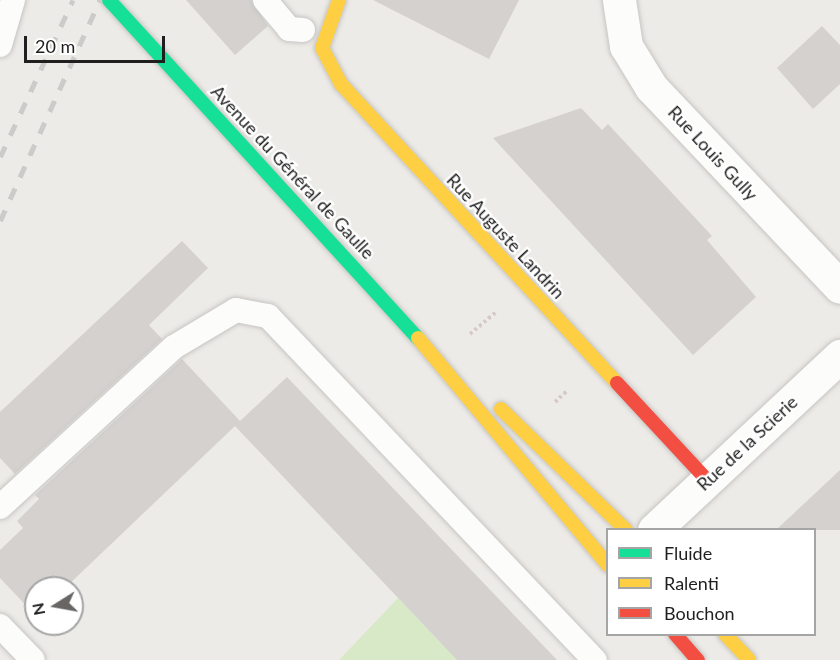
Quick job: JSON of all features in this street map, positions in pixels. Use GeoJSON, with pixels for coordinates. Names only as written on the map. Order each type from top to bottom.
{"type":"FeatureCollection","features":[{"type":"Feature","properties":{"kind":"main road","name":"Avenue du Général de Gaulle"},"geometry":{"type":"LineString","coordinates":[[109,0],[377,289],[606,563]]}},
{"type":"Feature","properties":{"kind":"main road","name":"Rue Auguste Landrin"},"geometry":{"type":"LineString","coordinates":[[339,0],[322,48],[341,84],[707,480]]}},
{"type":"Feature","properties":{"kind":"main road","name":"Avenue du Général de Gaulle"},"geometry":{"type":"LineString","coordinates":[[377,289],[624,528]]}},
{"type":"Feature","properties":{"kind":"main road"},"geometry":{"type":"LineString","coordinates":[[677,636],[698,660]]}},
{"type":"Feature","properties":{"kind":"main road"},"geometry":{"type":"LineString","coordinates":[[727,636],[748,660]]}},
{"type":"Feature","properties":{"kind":"street","name":"Rue Louis Gully"},"geometry":{"type":"LineString","coordinates":[[619,0],[626,46],[651,87],[840,287]]}},
{"type":"Feature","properties":{"kind":"street","name":"Rue de la Scierie"},"geometry":{"type":"LineString","coordinates":[[656,528],[840,356]]}},
{"type":"Feature","properties":{"kind":"lane"},"geometry":{"type":"LineString","coordinates":[[0,45],[13,0]]}},
{"type":"Feature","properties":{"kind":"lane"},"geometry":{"type":"LineString","coordinates":[[265,0],[288,29],[303,30]]}},
{"type":"Feature","properties":{"kind":"lane"},"geometry":{"type":"LineString","coordinates":[[0,507],[174,346],[236,310],[268,316],[595,660]]}},
{"type":"Feature","properties":{"kind":"lane"},"geometry":{"type":"LineString","coordinates":[[0,626],[33,660]]}},
{"type":"Feature","properties":{"kind":"green space"},"geometry":{"type":"Polygon","coordinates":[[[398,598],[457,660],[339,660],[398,598]]]}},
{"type":"Feature","properties":{"kind":"building"},"geometry":{"type":"Polygon","coordinates":[[[186,0],[251,0],[268,26],[235,55],[186,0]]]}},
{"type":"Feature","properties":{"kind":"building"},"geometry":{"type":"Polygon","coordinates":[[[373,0],[519,0],[489,59],[373,0]]]}},
{"type":"Feature","properties":{"kind":"building"},"geometry":{"type":"Polygon","coordinates":[[[822,26],[840,45],[840,84],[813,109],[777,68],[822,26]]]}},
{"type":"Feature","properties":{"kind":"building"},"geometry":{"type":"Polygon","coordinates":[[[581,108],[602,130],[608,124],[712,236],[707,240],[756,297],[693,355],[493,138],[581,108]]]}},
{"type":"Feature","properties":{"kind":"building"},"geometry":{"type":"Polygon","coordinates":[[[182,241],[208,268],[149,325],[162,339],[15,474],[0,458],[0,412],[182,241]]]}},
{"type":"Feature","properties":{"kind":"building"},"geometry":{"type":"Polygon","coordinates":[[[182,359],[240,421],[287,377],[557,660],[457,660],[235,426],[78,576],[24,576],[24,603],[0,578],[0,550],[23,528],[17,521],[39,499],[35,495],[182,359]]]}},
{"type":"Feature","properties":{"kind":"building"},"geometry":{"type":"Polygon","coordinates":[[[840,470],[840,530],[778,528],[840,470]]]}},
{"type":"Feature","properties":{"kind":"railway"},"geometry":{"type":"LineString","coordinates":[[0,157],[73,0]]}},
{"type":"Feature","properties":{"kind":"railway"},"geometry":{"type":"LineString","coordinates":[[0,221],[100,0]]}},
{"type":"Feature","properties":{"kind":"traffic: fast"},"geometry":{"type":"LineString","coordinates":[[109,0],[418,338]]}},
{"type":"Feature","properties":{"kind":"traffic: slow"},"geometry":{"type":"LineString","coordinates":[[339,0],[322,48],[341,84],[617,383]]}},
{"type":"Feature","properties":{"kind":"traffic: slow"},"geometry":{"type":"LineString","coordinates":[[418,338],[606,563]]}},
{"type":"Feature","properties":{"kind":"traffic: slow"},"geometry":{"type":"LineString","coordinates":[[501,409],[624,528]]}},
{"type":"Feature","properties":{"kind":"traffic: slow"},"geometry":{"type":"LineString","coordinates":[[727,636],[749,660]]}},
{"type":"Feature","properties":{"kind":"traffic: jam"},"geometry":{"type":"LineString","coordinates":[[617,383],[707,480]]}},
{"type":"Feature","properties":{"kind":"traffic: jam"},"geometry":{"type":"LineString","coordinates":[[677,636],[698,660]]}}]}
